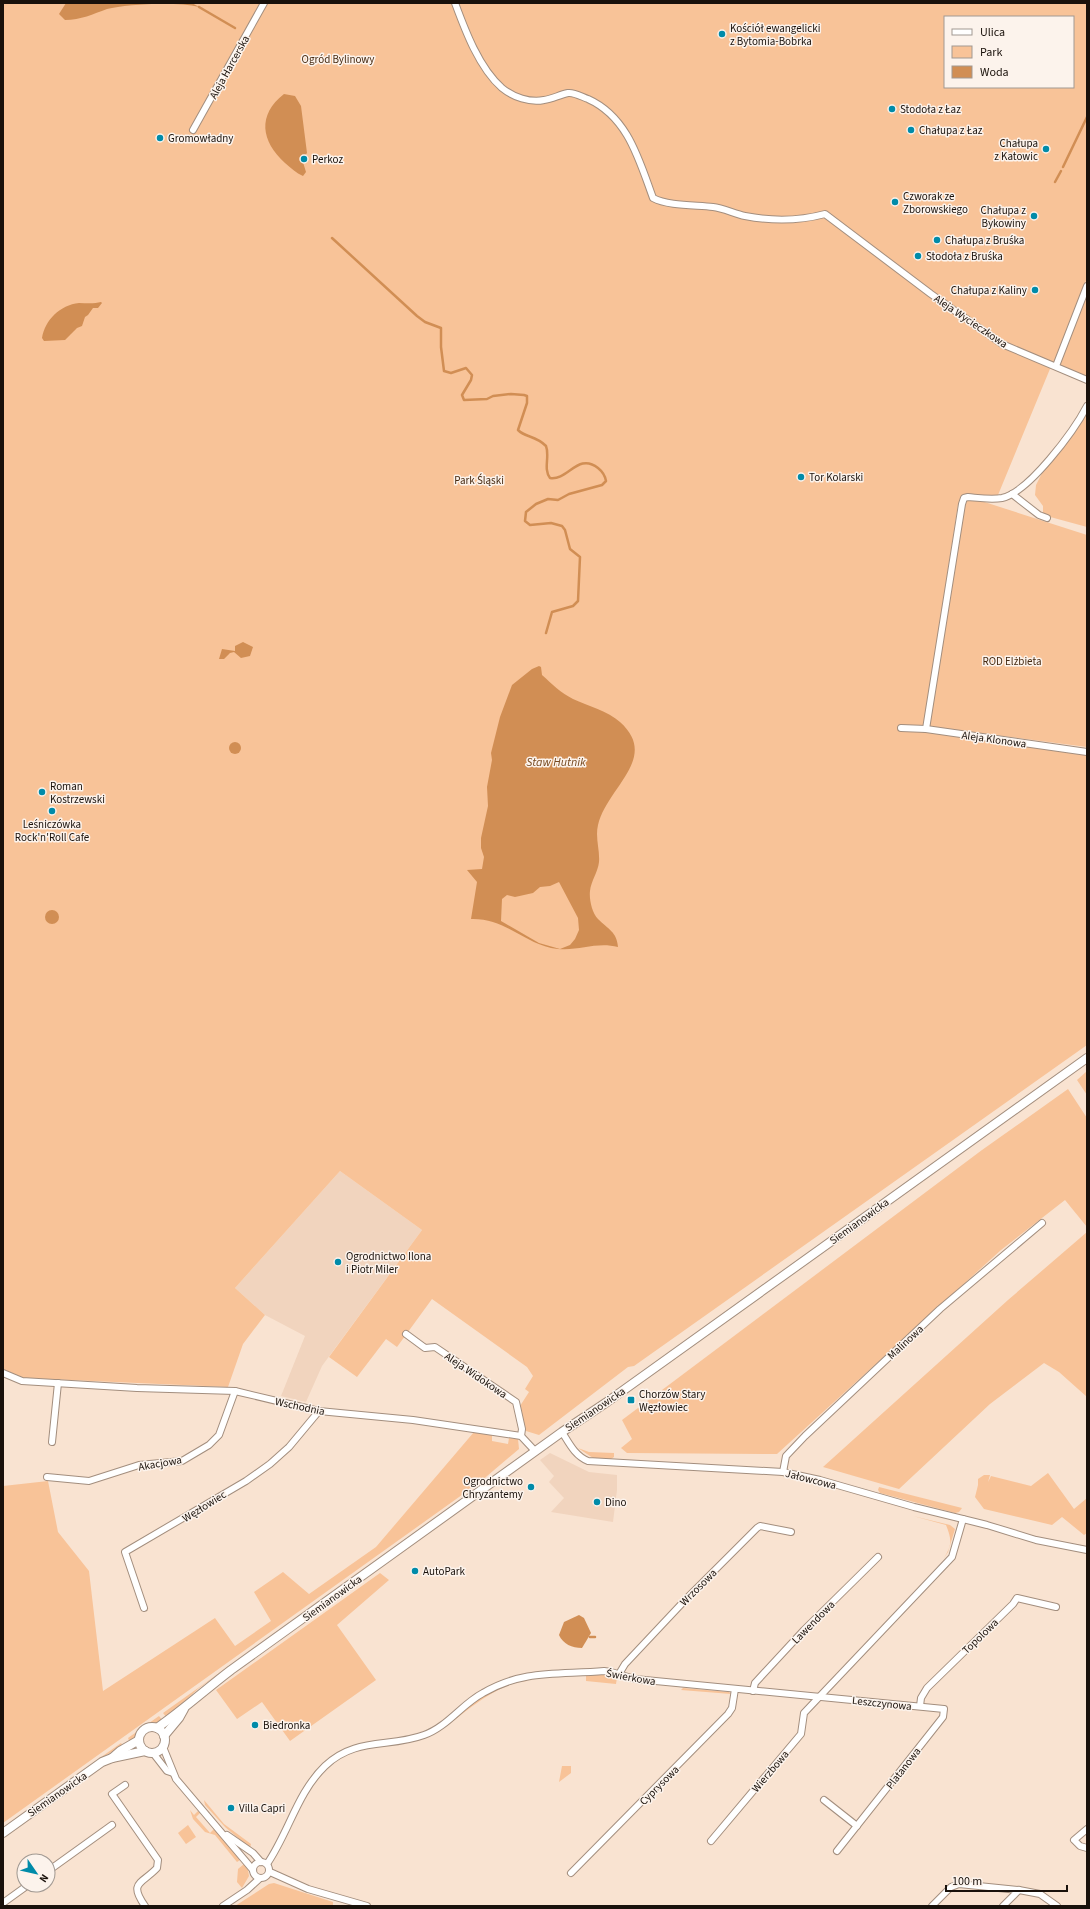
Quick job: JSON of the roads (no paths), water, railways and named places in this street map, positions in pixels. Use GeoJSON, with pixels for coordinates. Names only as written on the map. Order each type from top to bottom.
{"type":"FeatureCollection","features":[{"type":"Feature","properties":{"kind":"street","name":"Aleja Harcerska"},"geometry":{"type":"LineString","coordinates":[[193,130],[264,3]]}},
{"type":"Feature","properties":{"kind":"street","name":"Aleja Wycieczkowa"},"geometry":{"type":"LineString","coordinates":[[454,3],[476,53],[502,88],[522,98],[537,102],[569,93],[575,94],[596,103],[609,112],[627,134],[653,198],[664,202],[714,207],[746,216],[762,218],[790,220],[809,218],[825,214],[931,294],[1002,344],[1087,380]]}},
{"type":"Feature","properties":{"kind":"street"},"geometry":{"type":"LineString","coordinates":[[1056,366],[1087,286]]}},
{"type":"Feature","properties":{"kind":"street"},"geometry":{"type":"LineString","coordinates":[[926,729],[964,498],[968,496],[992,499],[1012,494],[1022,487],[1040,470],[1069,434],[1087,406]]}},
{"type":"Feature","properties":{"kind":"street"},"geometry":{"type":"LineString","coordinates":[[1012,494],[1038,515],[1047,518]]}},
{"type":"Feature","properties":{"kind":"street","name":"Aleja Klonowa"},"geometry":{"type":"LineString","coordinates":[[901,728],[926,729],[1087,752]]}},
{"type":"Feature","properties":{"kind":"street","name":"Siemianowicka"},"geometry":{"type":"LineString","coordinates":[[157,1728],[184,1709],[212,1684],[500,1478],[535,1451],[607,1402],[1087,1058]]}},
{"type":"Feature","properties":{"kind":"street","name":"Malinowa"},"geometry":{"type":"LineString","coordinates":[[783,1472],[786,1456],[805,1436],[940,1309],[1042,1223]]}},
{"type":"Feature","properties":{"kind":"street","name":"Aleja Widokowa"},"geometry":{"type":"LineString","coordinates":[[406,1334],[425,1348],[435,1347],[516,1402],[522,1428],[521,1436]]}},
{"type":"Feature","properties":{"kind":"street","name":"Wschodnia"},"geometry":{"type":"LineString","coordinates":[[3,1373],[22,1381],[235,1391],[318,1411],[413,1420],[521,1436]]}},
{"type":"Feature","properties":{"kind":"street"},"geometry":{"type":"LineString","coordinates":[[52,1442],[58,1383]]}},
{"type":"Feature","properties":{"kind":"street","name":"Akacjowa"},"geometry":{"type":"LineString","coordinates":[[47,1478],[90,1481],[139,1465],[182,1461],[209,1445],[218,1435],[235,1391]]}},
{"type":"Feature","properties":{"kind":"street","name":"Węzłowiec"},"geometry":{"type":"LineString","coordinates":[[144,1608],[125,1552],[246,1481],[270,1464],[289,1447],[318,1411]]}},
{"type":"Feature","properties":{"kind":"street","name":"Jałowcowa"},"geometry":{"type":"LineString","coordinates":[[562,1432],[580,1456],[593,1462],[739,1468],[783,1472],[815,1478],[1036,1540],[1068,1545],[1087,1550]]}},
{"type":"Feature","properties":{"kind":"street"},"geometry":{"type":"LineString","coordinates":[[521,1436],[535,1451]]}},
{"type":"Feature","properties":{"kind":"street"},"geometry":{"type":"LineString","coordinates":[[820,1697],[952,1558],[963,1519]]}},
{"type":"Feature","properties":{"kind":"street","name":"Wrzosowa"},"geometry":{"type":"LineString","coordinates":[[619,1674],[625,1664],[688,1597],[757,1528],[760,1526],[790,1532]]}},
{"type":"Feature","properties":{"kind":"street","name":"Lawendowa"},"geometry":{"type":"LineString","coordinates":[[753,1691],[755,1683],[878,1557]]}},
{"type":"Feature","properties":{"kind":"street","name":"Topolowa"},"geometry":{"type":"LineString","coordinates":[[920,1706],[927,1688],[1013,1604],[1017,1598],[1056,1607]]}},
{"type":"Feature","properties":{"kind":"street","name":"Świerkowa"},"geometry":{"type":"LineString","coordinates":[[264,1863],[275,1852],[295,1808],[310,1784],[325,1766],[345,1752],[365,1744],[404,1740],[427,1734],[482,1693],[507,1681],[545,1674],[604,1672],[619,1674],[635,1680],[820,1697]]}},
{"type":"Feature","properties":{"kind":"street","name":"Cyprysowa"},"geometry":{"type":"LineString","coordinates":[[571,1873],[728,1714],[732,1708],[735,1689]]}},
{"type":"Feature","properties":{"kind":"street","name":"Leszczynowa"},"geometry":{"type":"LineString","coordinates":[[820,1697],[944,1709]]}},
{"type":"Feature","properties":{"kind":"street","name":"Wierzbowa"},"geometry":{"type":"LineString","coordinates":[[711,1841],[801,1734],[804,1713],[820,1697]]}},
{"type":"Feature","properties":{"kind":"street","name":"Siemianowicka"},"geometry":{"type":"LineString","coordinates":[[164,1736],[179,1718],[184,1709]]}},
{"type":"Feature","properties":{"kind":"street","name":"Platanowa"},"geometry":{"type":"LineString","coordinates":[[837,1851],[944,1717],[944,1709]]}},
{"type":"Feature","properties":{"kind":"street"},"geometry":{"type":"LineString","coordinates":[[153,1753],[163,1747],[165,1742],[164,1736],[157,1728],[147,1728],[143,1731],[139,1740],[145,1751],[153,1753],[168,1771],[173,1773],[221,1830],[253,1870],[254,1875],[259,1879]]}},
{"type":"Feature","properties":{"kind":"street","name":"Siemianowicka"},"geometry":{"type":"LineString","coordinates":[[3,1833],[97,1766],[139,1740]]}},
{"type":"Feature","properties":{"kind":"street"},"geometry":{"type":"LineString","coordinates":[[163,1747],[172,1766],[173,1773]]}},
{"type":"Feature","properties":{"kind":"street","name":"Siemianowicka"},"geometry":{"type":"LineString","coordinates":[[112,1758],[145,1751]]}},
{"type":"Feature","properties":{"kind":"street"},"geometry":{"type":"LineString","coordinates":[[124,1785],[112,1794],[156,1856],[159,1864],[153,1872],[139,1882],[137,1886],[138,1895],[145,1906]]}},
{"type":"Feature","properties":{"kind":"street"},"geometry":{"type":"LineString","coordinates":[[824,1800],[857,1826]]}},
{"type":"Feature","properties":{"kind":"street"},"geometry":{"type":"LineString","coordinates":[[56,1865],[112,1825]]}},
{"type":"Feature","properties":{"kind":"street"},"geometry":{"type":"LineString","coordinates":[[1087,1829],[1074,1840],[1080,1846],[1087,1848]]}},
{"type":"Feature","properties":{"kind":"street"},"geometry":{"type":"LineString","coordinates":[[221,1830],[253,1853],[264,1863],[270,1872],[308,1889],[367,1906]]}},
{"type":"Feature","properties":{"kind":"street"},"geometry":{"type":"LineString","coordinates":[[253,1870],[254,1865],[264,1863]]}},
{"type":"Feature","properties":{"kind":"street"},"geometry":{"type":"LineString","coordinates":[[223,1906],[247,1890],[259,1879],[265,1878],[270,1872]]}},
{"type":"Feature","properties":{"kind":"street"},"geometry":{"type":"LineString","coordinates":[[932,1906],[951,1887],[959,1884],[1019,1890],[1040,1894],[1057,1906]]}},
{"type":"Feature","properties":{"kind":"street"},"geometry":{"type":"LineString","coordinates":[[1003,1906],[1019,1890]]}},
{"type":"Feature","properties":{"kind":"street"},"geometry":{"type":"LineString","coordinates":[[3,1903],[17,1893]]}},
{"type":"Feature","properties":{"kind":"street"},"geometry":{"type":"LineString","coordinates":[[341,1898],[342,1906]]}},
{"type":"Feature","properties":{"kind":"water"},"geometry":{"type":"Polygon","coordinates":[[[66,3],[192,3],[199,7],[178,4],[152,4],[116,7],[82,18],[65,20],[59,14],[66,3]]]}},
{"type":"Feature","properties":{"kind":"water","name":"Perkoz"},"geometry":{"type":"Polygon","coordinates":[[[284,94],[295,96],[301,106],[307,153],[302,159],[306,172],[303,176],[291,169],[277,155],[267,137],[265,128],[269,111],[275,102],[284,94]]]}},
{"type":"Feature","properties":{"kind":"water"},"geometry":{"type":"Polygon","coordinates":[[[102,303],[98,308],[93,308],[85,317],[82,326],[77,328],[65,340],[44,341],[42,338],[46,325],[54,314],[60,310],[72,304],[102,303]]]}},
{"type":"Feature","properties":{"kind":"water"},"geometry":{"type":"Polygon","coordinates":[[[243,642],[253,647],[250,656],[241,658],[234,652],[230,653],[224,659],[219,659],[222,649],[235,651],[235,646],[243,642]]]}},
{"type":"Feature","properties":{"kind":"water","name":"Staw Hutnik"},"geometry":{"type":"Polygon","coordinates":[[[539,666],[541,667],[542,675],[561,691],[573,699],[615,718],[631,735],[635,748],[633,760],[627,773],[603,811],[598,825],[597,835],[599,862],[590,891],[594,913],[598,919],[614,934],[618,947],[601,945],[569,949],[560,949],[551,948],[541,945],[493,922],[471,919],[477,882],[467,870],[482,869],[484,857],[481,848],[481,838],[488,806],[487,787],[492,760],[491,753],[500,717],[512,685],[532,669],[539,666]],[[559,882],[550,886],[540,887],[533,893],[515,897],[507,895],[502,899],[501,921],[539,943],[560,949],[570,945],[575,939],[579,930],[578,918],[559,882]]]}},
{"type":"Feature","properties":{"kind":"water"},"geometry":{"type":"Polygon","coordinates":[[[233,742],[237,742],[241,748],[237,754],[233,754],[229,750],[229,746],[233,742]]]}},
{"type":"Feature","properties":{"kind":"water"},"geometry":{"type":"Polygon","coordinates":[[[49,910],[55,910],[59,914],[59,920],[55,924],[49,924],[45,920],[45,914],[49,910]]]}},
{"type":"Feature","properties":{"kind":"water"},"geometry":{"type":"Polygon","coordinates":[[[579,1615],[584,1618],[591,1633],[582,1648],[568,1645],[559,1635],[564,1622],[579,1615]]]}},
{"type":"Feature","properties":{"kind":"waterway"},"geometry":{"type":"LineString","coordinates":[[199,7],[235,28]]}},
{"type":"Feature","properties":{"kind":"waterway"},"geometry":{"type":"LineString","coordinates":[[1063,167],[1087,117]]}},
{"type":"Feature","properties":{"kind":"waterway"},"geometry":{"type":"LineString","coordinates":[[1055,182],[1061,171]]}},
{"type":"Feature","properties":{"kind":"waterway"},"geometry":{"type":"LineString","coordinates":[[332,238],[417,316],[425,322],[441,328],[441,347],[444,371],[451,373],[466,368],[472,375],[471,380],[462,395],[464,400],[487,399],[493,396],[511,394],[527,396],[527,403],[518,430],[521,433],[542,442],[546,446],[547,471],[550,478],[556,478],[585,463],[591,464],[598,468],[604,475],[606,481],[602,485],[569,494],[558,500],[548,499],[536,504],[526,512],[525,521],[530,525],[551,523],[562,526],[565,530],[570,549],[580,557],[578,601],[573,606],[552,612],[546,633]]}},
{"type":"Feature","properties":{"kind":"waterway"},"geometry":{"type":"LineString","coordinates":[[590,1637],[595,1637]]}},
{"type":"Feature","properties":{"kind":"place","name":"Kościół ewangelicki z Bytomia-Bobrka"},"geometry":{"type":"Point","coordinates":[722,34]}},
{"type":"Feature","properties":{"kind":"place","name":"Stodoła z Łaz"},"geometry":{"type":"Point","coordinates":[892,109]}},
{"type":"Feature","properties":{"kind":"place","name":"Chałupa z Łaz"},"geometry":{"type":"Point","coordinates":[911,130]}},
{"type":"Feature","properties":{"kind":"place","name":"Gromowładny"},"geometry":{"type":"Point","coordinates":[160,138]}},
{"type":"Feature","properties":{"kind":"place","name":"Chałupa z Katowic"},"geometry":{"type":"Point","coordinates":[1046,149]}},
{"type":"Feature","properties":{"kind":"place","name":"Perkoz"},"geometry":{"type":"Point","coordinates":[304,159]}},
{"type":"Feature","properties":{"kind":"place","name":"Czworak ze Zborowskiego"},"geometry":{"type":"Point","coordinates":[895,202]}},
{"type":"Feature","properties":{"kind":"place","name":"Chałupa z Bykowiny"},"geometry":{"type":"Point","coordinates":[1034,216]}},
{"type":"Feature","properties":{"kind":"place","name":"Chałupa z Bruśka"},"geometry":{"type":"Point","coordinates":[937,240]}},
{"type":"Feature","properties":{"kind":"place","name":"Stodoła z Bruśka"},"geometry":{"type":"Point","coordinates":[918,256]}},
{"type":"Feature","properties":{"kind":"place","name":"Chałupa z Kaliny"},"geometry":{"type":"Point","coordinates":[1035,290]}},
{"type":"Feature","properties":{"kind":"place","name":"Tor Kolarski"},"geometry":{"type":"Point","coordinates":[801,477]}},
{"type":"Feature","properties":{"kind":"place","name":"Roman Kostrzewski"},"geometry":{"type":"Point","coordinates":[42,792]}},
{"type":"Feature","properties":{"kind":"place","name":"Leśniczówka Rock'n'Roll Cafe"},"geometry":{"type":"Point","coordinates":[52,811]}},
{"type":"Feature","properties":{"kind":"place","name":"Ogrodnictwo Ilona i Piotr Miler"},"geometry":{"type":"Point","coordinates":[338,1262]}},
{"type":"Feature","properties":{"kind":"place","name":"Chorzów Stary Węzłowiec"},"geometry":{"type":"Point","coordinates":[631,1400]}},
{"type":"Feature","properties":{"kind":"place","name":"Ogrodnictwo Chryzantemy"},"geometry":{"type":"Point","coordinates":[531,1487]}},
{"type":"Feature","properties":{"kind":"place","name":"Dino"},"geometry":{"type":"Point","coordinates":[597,1502]}},
{"type":"Feature","properties":{"kind":"place","name":"AutoPark"},"geometry":{"type":"Point","coordinates":[415,1571]}},
{"type":"Feature","properties":{"kind":"place","name":"Biedronka"},"geometry":{"type":"Point","coordinates":[255,1725]}},
{"type":"Feature","properties":{"kind":"place","name":"Villa Capri"},"geometry":{"type":"Point","coordinates":[231,1808]}},
{"type":"Feature","properties":{"kind":"park label","name":"Ogród Bylinowy"},"geometry":{"type":"Point","coordinates":[338,59]}},
{"type":"Feature","properties":{"kind":"park label","name":"Park Śląski"},"geometry":{"type":"Point","coordinates":[479,480]}},
{"type":"Feature","properties":{"kind":"park label","name":"ROD Elżbieta"},"geometry":{"type":"Point","coordinates":[1012,661]}}]}
